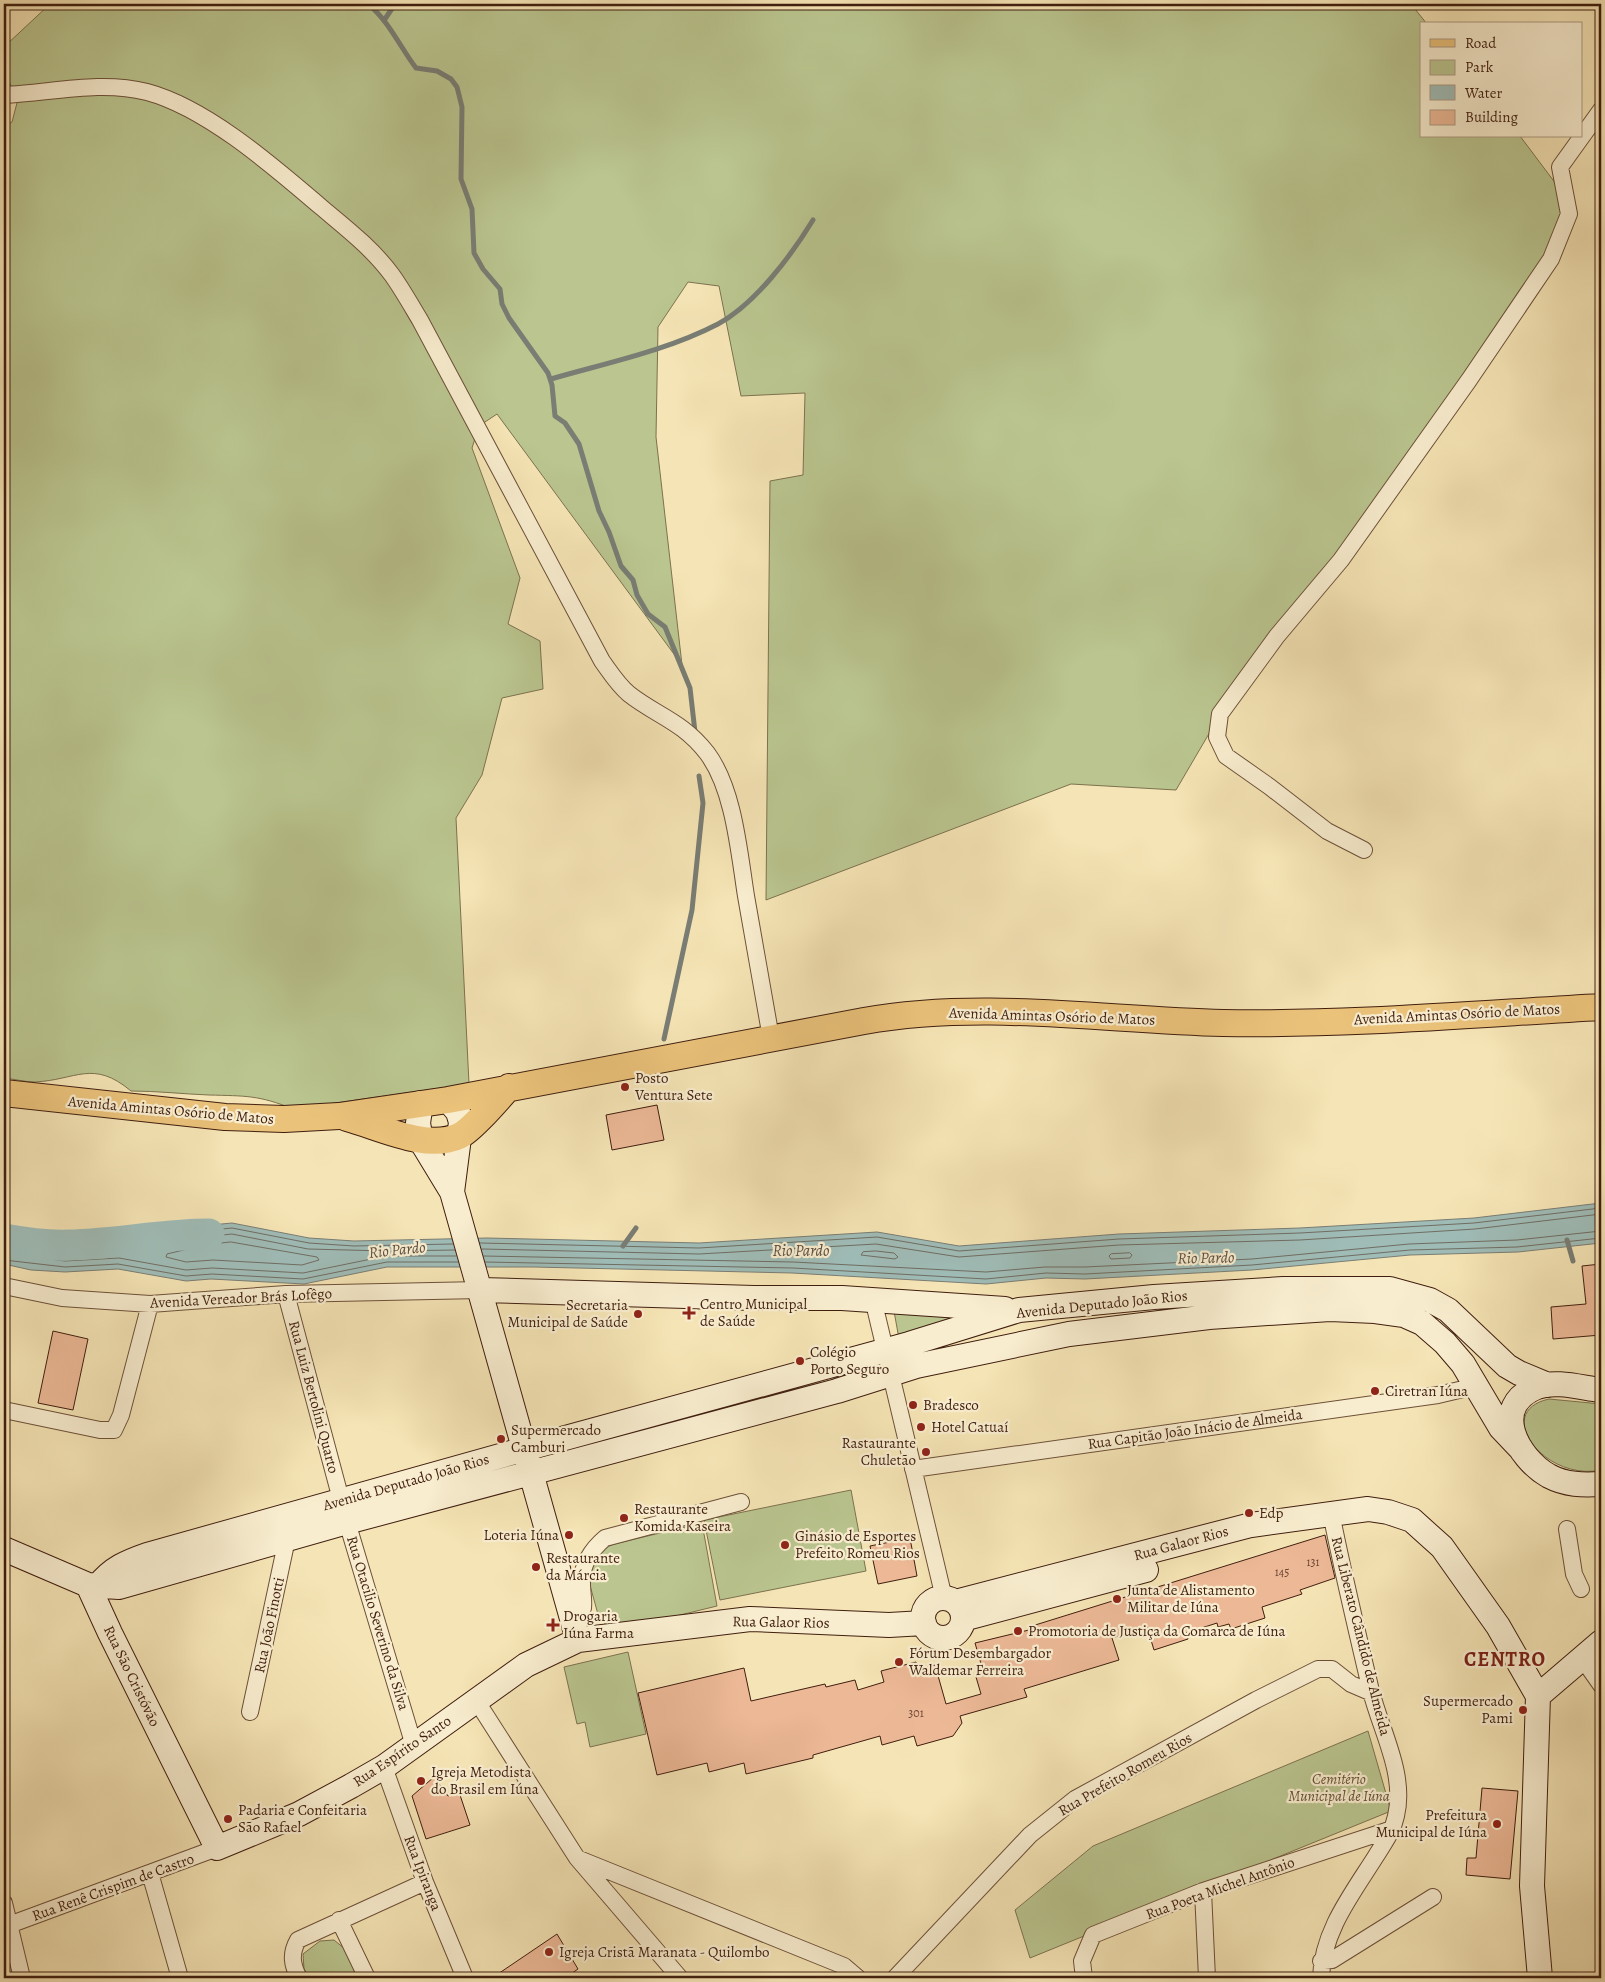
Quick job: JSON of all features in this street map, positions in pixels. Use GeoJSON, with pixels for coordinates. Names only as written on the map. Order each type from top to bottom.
{"type":"FeatureCollection","features":[{"type":"Feature","properties":{"kind":"main road","name":"Avenida Amintas Osório de Matos"},"geometry":{"type":"LineString","coordinates":[[4,1093],[225,1117],[284,1118],[339,1116],[448,1100],[887,1016],[930,1012],[996,1012],[1224,1023],[1427,1018],[1601,1006]]}},
{"type":"Feature","properties":{"kind":"main road"},"geometry":{"type":"LineString","coordinates":[[339,1116],[421,1141],[460,1136],[509,1087]]}},
{"type":"Feature","properties":{"kind":"street"},"geometry":{"type":"LineString","coordinates":[[4,95],[92,86],[119,87],[148,92],[172,102],[201,117],[285,176],[349,229],[392,275],[420,320],[602,661],[629,694],[675,722],[688,733],[707,754],[716,768],[724,790],[737,840],[771,1038]]}},
{"type":"Feature","properties":{"kind":"street"},"geometry":{"type":"LineString","coordinates":[[1582,136],[1601,110]]}},
{"type":"Feature","properties":{"kind":"street"},"geometry":{"type":"LineString","coordinates":[[1364,850],[1327,831],[1226,756],[1217,737],[1220,714],[1277,636],[1341,560],[1469,380],[1551,259],[1568,214],[1560,167],[1581,138]]}},
{"type":"Feature","properties":{"kind":"street"},"geometry":{"type":"LineString","coordinates":[[448,1100],[460,1116],[460,1136],[453,1195]]}},
{"type":"Feature","properties":{"kind":"street"},"geometry":{"type":"LineString","coordinates":[[422,1103],[418,1123],[421,1141],[453,1195],[576,1631]]}},
{"type":"Feature","properties":{"kind":"street"},"geometry":{"type":"LineString","coordinates":[[478,1281],[873,1299],[1019,1310]]}},
{"type":"Feature","properties":{"kind":"street","name":"Avenida Vereador Brás Lofêgo"},"geometry":{"type":"LineString","coordinates":[[4,1286],[62,1298],[150,1304],[478,1281]]}},
{"type":"Feature","properties":{"kind":"street","name":"Avenida Deputado João Rios"},"geometry":{"type":"LineString","coordinates":[[93,1585],[126,1585],[287,1539],[344,1511],[525,1449],[884,1350],[1019,1310],[1154,1297],[1283,1289],[1390,1289],[1410,1292],[1448,1310],[1508,1366],[1518,1373],[1548,1385]]}},
{"type":"Feature","properties":{"kind":"street","name":"Rua Luiz Bertolini Quarto"},"geometry":{"type":"LineString","coordinates":[[286,1294],[344,1511]]}},
{"type":"Feature","properties":{"kind":"street"},"geometry":{"type":"LineString","coordinates":[[873,1299],[913,1469],[954,1606],[959,1631],[948,1638],[936,1637],[926,1628],[924,1623]]}},
{"type":"Feature","properties":{"kind":"street"},"geometry":{"type":"LineString","coordinates":[[4,1410],[100,1430],[114,1430],[122,1414],[150,1304]]}},
{"type":"Feature","properties":{"kind":"street","name":"Avenida Deputado João Rios"},"geometry":{"type":"LineString","coordinates":[[93,1585],[122,1564],[344,1511],[532,1474],[970,1354],[1105,1328],[1305,1310],[1358,1309],[1404,1315],[1422,1324],[1432,1330],[1451,1350],[1476,1386],[1501,1428],[1537,1468],[1549,1476],[1575,1484],[1601,1484]]}},
{"type":"Feature","properties":{"kind":"street"},"geometry":{"type":"LineString","coordinates":[[1519,1448],[1512,1433],[1514,1411],[1527,1393],[1548,1385],[1601,1390]]}},
{"type":"Feature","properties":{"kind":"street","name":"Rua Capitão João Inácio de Almeida"},"geometry":{"type":"LineString","coordinates":[[913,1469],[1438,1395],[1476,1386]]}},
{"type":"Feature","properties":{"kind":"street"},"geometry":{"type":"LineString","coordinates":[[576,1631],[583,1608],[582,1581],[585,1563],[597,1545],[605,1538],[741,1502]]}},
{"type":"Feature","properties":{"kind":"street","name":"Rua Galaor Rios"},"geometry":{"type":"LineString","coordinates":[[576,1631],[750,1619],[889,1625],[924,1623],[924,1616],[930,1603],[954,1606],[1251,1525],[1368,1509],[1388,1512],[1412,1520],[1442,1547],[1486,1607],[1538,1696]]}},
{"type":"Feature","properties":{"kind":"street","name":"Rua Otacilio Severino da Silva"},"geometry":{"type":"LineString","coordinates":[[344,1511],[414,1746]]}},
{"type":"Feature","properties":{"kind":"street","name":"Rua Liberato Cândido de Almeida"},"geometry":{"type":"LineString","coordinates":[[1321,1978],[1321,1961],[1330,1934],[1343,1908],[1392,1829],[1398,1806],[1399,1785],[1372,1693],[1331,1513]]}},
{"type":"Feature","properties":{"kind":"street"},"geometry":{"type":"LineString","coordinates":[[1567,1528],[1574,1574],[1581,1589]]}},
{"type":"Feature","properties":{"kind":"street","name":"Rua João Finotti"},"geometry":{"type":"LineString","coordinates":[[250,1712],[287,1539]]}},
{"type":"Feature","properties":{"kind":"street"},"geometry":{"type":"LineString","coordinates":[[4,1549],[93,1585]]}},
{"type":"Feature","properties":{"kind":"street","name":"Rua São Cristóvão"},"geometry":{"type":"LineString","coordinates":[[93,1585],[110,1633],[217,1848]]}},
{"type":"Feature","properties":{"kind":"street","name":"Rua Espírito Santo"},"geometry":{"type":"LineString","coordinates":[[217,1848],[299,1814],[384,1767],[526,1664],[576,1631]]}},
{"type":"Feature","properties":{"kind":"street"},"geometry":{"type":"LineString","coordinates":[[1540,1978],[1532,1886],[1538,1696],[1601,1642]]}},
{"type":"Feature","properties":{"kind":"street"},"geometry":{"type":"LineString","coordinates":[[1582,1658],[1601,1685]]}},
{"type":"Feature","properties":{"kind":"street","name":"Rua Prefeito Romeu Rios"},"geometry":{"type":"LineString","coordinates":[[895,1978],[1030,1835],[1074,1799],[1256,1700],[1318,1669],[1332,1669],[1351,1684],[1372,1693]]}},
{"type":"Feature","properties":{"kind":"street"},"geometry":{"type":"LineString","coordinates":[[476,1700],[577,1858],[680,1978]]}},
{"type":"Feature","properties":{"kind":"street","name":"Rua Ipiranga"},"geometry":{"type":"LineString","coordinates":[[384,1767],[425,1882],[465,1978]]}},
{"type":"Feature","properties":{"kind":"street","name":"Rua Poeta Michel Antônio"},"geometry":{"type":"LineString","coordinates":[[1084,1978],[1082,1961],[1093,1935],[1203,1891],[1392,1829]]}},
{"type":"Feature","properties":{"kind":"street","name":"Rua Renê Crispim de Castro"},"geometry":{"type":"LineString","coordinates":[[9,1925],[217,1848]]}},
{"type":"Feature","properties":{"kind":"street"},"geometry":{"type":"LineString","coordinates":[[577,1858],[844,1966],[858,1978]]}},
{"type":"Feature","properties":{"kind":"street"},"geometry":{"type":"LineString","coordinates":[[150,1873],[180,1978]]}},
{"type":"Feature","properties":{"kind":"street"},"geometry":{"type":"LineString","coordinates":[[299,1978],[292,1960],[298,1940],[425,1882]]}},
{"type":"Feature","properties":{"kind":"street"},"geometry":{"type":"LineString","coordinates":[[1203,1891],[1207,1978]]}},
{"type":"Feature","properties":{"kind":"street"},"geometry":{"type":"LineString","coordinates":[[1321,1961],[1332,1960],[1433,1897]]}},
{"type":"Feature","properties":{"kind":"street"},"geometry":{"type":"LineString","coordinates":[[4,1903],[22,1978]]}},
{"type":"Feature","properties":{"kind":"street"},"geometry":{"type":"LineString","coordinates":[[339,1920],[367,1978]]}},
{"type":"Feature","properties":{"kind":"green space"},"geometry":{"type":"Polygon","coordinates":[[[50,4],[1411,4],[1425,22],[1420,22],[1420,138],[1522,138],[1571,204],[1542,280],[1217,720],[1176,790],[1071,784],[766,900],[770,481],[803,475],[805,393],[741,396],[719,286],[688,282],[658,327],[656,437],[682,665],[497,414],[479,426],[472,448],[520,578],[508,624],[540,641],[543,689],[502,698],[482,775],[456,818],[469,1084],[293,1109],[252,1097],[131,1091],[118,1081],[95,1074],[35,1082],[4,1078],[4,127],[12,122],[18,99],[6,74],[4,61],[5,46],[50,4]]]}},
{"type":"Feature","properties":{"kind":"green space"},"geometry":{"type":"Polygon","coordinates":[[[894,1311],[972,1316],[899,1339],[894,1311]]]}},
{"type":"Feature","properties":{"kind":"green space"},"geometry":{"type":"Polygon","coordinates":[[[1549,1399],[1601,1404],[1601,1470],[1580,1471],[1561,1466],[1545,1456],[1532,1444],[1525,1430],[1525,1417],[1532,1406],[1549,1399]]]}},
{"type":"Feature","properties":{"kind":"green space","name":"Ginásio de Esportes Prefeito Romeu Rios"},"geometry":{"type":"Polygon","coordinates":[[[851,1490],[866,1571],[720,1600],[704,1520],[851,1490]]]}},
{"type":"Feature","properties":{"kind":"green space"},"geometry":{"type":"Polygon","coordinates":[[[702,1523],[717,1606],[623,1629],[608,1627],[599,1618],[588,1578],[591,1564],[607,1547],[614,1544],[702,1523]]]}},
{"type":"Feature","properties":{"kind":"green space"},"geometry":{"type":"Polygon","coordinates":[[[628,1652],[646,1734],[590,1747],[585,1722],[577,1724],[564,1667],[628,1652]]]}},
{"type":"Feature","properties":{"kind":"green space","name":"Cemitério Municipal de Iúna"},"geometry":{"type":"Polygon","coordinates":[[[1368,1731],[1391,1811],[1030,1958],[1015,1910],[1093,1846],[1368,1731]]]}},
{"type":"Feature","properties":{"kind":"green space"},"geometry":{"type":"Polygon","coordinates":[[[334,1940],[345,1949],[358,1978],[309,1978],[304,1969],[303,1954],[320,1941],[334,1940]]]}},
{"type":"Feature","properties":{"kind":"water"},"geometry":{"type":"Polygon","coordinates":[[[1601,1203],[1601,1243],[1518,1252],[1410,1255],[1252,1270],[1085,1279],[1046,1278],[986,1284],[792,1273],[534,1267],[387,1267],[304,1284],[211,1279],[186,1281],[118,1269],[65,1272],[31,1270],[4,1264],[4,1236],[35,1242],[65,1244],[153,1238],[201,1226],[232,1223],[309,1238],[354,1241],[487,1238],[699,1243],[877,1232],[959,1246],[1119,1234],[1300,1228],[1474,1218],[1601,1203]]]}},
{"type":"Feature","properties":{"kind":"building"},"geometry":{"type":"Polygon","coordinates":[[[657,1105],[664,1140],[612,1150],[606,1115],[657,1105]]]}},
{"type":"Feature","properties":{"kind":"building"},"geometry":{"type":"Polygon","coordinates":[[[1601,1264],[1601,1335],[1553,1339],[1551,1307],[1586,1304],[1582,1266],[1601,1264]]]}},
{"type":"Feature","properties":{"kind":"building"},"geometry":{"type":"Polygon","coordinates":[[[53,1331],[88,1339],[73,1410],[38,1403],[53,1331]]]}},
{"type":"Feature","properties":{"kind":"building"},"geometry":{"type":"Polygon","coordinates":[[[1325,1535],[1335,1578],[1300,1590],[1302,1594],[1262,1607],[1265,1618],[1231,1629],[1229,1624],[1218,1627],[1217,1623],[1186,1633],[1188,1639],[1154,1650],[1147,1627],[1112,1638],[1119,1660],[1024,1689],[1027,1697],[960,1716],[962,1723],[953,1736],[917,1746],[914,1736],[882,1745],[880,1736],[813,1755],[813,1758],[746,1774],[744,1763],[709,1772],[707,1763],[657,1775],[638,1693],[744,1668],[751,1701],[825,1684],[826,1687],[855,1680],[858,1690],[884,1682],[881,1671],[916,1662],[918,1670],[935,1665],[946,1704],[981,1694],[976,1677],[984,1674],[975,1643],[1033,1629],[1032,1626],[1325,1535]]]}},
{"type":"Feature","properties":{"kind":"building"},"geometry":{"type":"Polygon","coordinates":[[[910,1538],[917,1576],[878,1584],[870,1546],[910,1538]]]}},
{"type":"Feature","properties":{"kind":"building"},"geometry":{"type":"Polygon","coordinates":[[[434,1777],[448,1796],[459,1792],[470,1825],[426,1839],[412,1796],[434,1777]]]}},
{"type":"Feature","properties":{"kind":"building","name":"Prefeitura Municipal de Iúna"},"geometry":{"type":"Polygon","coordinates":[[[1482,1788],[1518,1791],[1510,1879],[1466,1875],[1467,1858],[1476,1858],[1482,1788]]]}},
{"type":"Feature","properties":{"kind":"building","name":"Igreja Cristã Maranata - Quilombo"},"geometry":{"type":"Polygon","coordinates":[[[557,1934],[578,1969],[565,1978],[492,1978],[557,1934]]]}},
{"type":"Feature","properties":{"kind":"waterway"},"geometry":{"type":"LineString","coordinates":[[368,4],[382,18],[416,68],[437,71],[451,79],[457,87],[462,107],[461,179],[472,209],[474,253],[483,269],[500,289],[502,304],[509,318],[548,373],[552,385],[555,416],[565,423],[579,444],[599,511],[621,566],[633,580],[637,595],[648,614],[665,627],[690,688],[695,732]]}},
{"type":"Feature","properties":{"kind":"waterway"},"geometry":{"type":"LineString","coordinates":[[385,19],[395,4]]}},
{"type":"Feature","properties":{"kind":"waterway"},"geometry":{"type":"LineString","coordinates":[[551,379],[657,349],[718,324],[732,315],[759,292],[794,249],[813,220]]}},
{"type":"Feature","properties":{"kind":"waterway"},"geometry":{"type":"LineString","coordinates":[[664,1039],[692,910],[703,803],[699,776]]}},
{"type":"Feature","properties":{"kind":"waterway"},"geometry":{"type":"LineString","coordinates":[[623,1246],[636,1228]]}},
{"type":"Feature","properties":{"kind":"waterway","name":"Rio Pardo"},"geometry":{"type":"LineString","coordinates":[[4,1239],[36,1244],[69,1245],[209,1234]]}},
{"type":"Feature","properties":{"kind":"waterway"},"geometry":{"type":"LineString","coordinates":[[1567,1240],[1573,1261]]}},
{"type":"Feature","properties":{"kind":"place","name":"Posto Ventura Sete"},"geometry":{"type":"Point","coordinates":[625,1087]}},
{"type":"Feature","properties":{"kind":"place","name":"Centro Municipal de Saúde"},"geometry":{"type":"Point","coordinates":[689,1313]}},
{"type":"Feature","properties":{"kind":"place","name":"Secretaria Municipal de Saúde"},"geometry":{"type":"Point","coordinates":[638,1314]}},
{"type":"Feature","properties":{"kind":"place","name":"Colégio Porto Seguro"},"geometry":{"type":"Point","coordinates":[800,1361]}},
{"type":"Feature","properties":{"kind":"place","name":"Ciretran Iúna"},"geometry":{"type":"Point","coordinates":[1375,1391]}},
{"type":"Feature","properties":{"kind":"place","name":"Bradesco"},"geometry":{"type":"Point","coordinates":[913,1405]}},
{"type":"Feature","properties":{"kind":"place","name":"Hotel Catuaí"},"geometry":{"type":"Point","coordinates":[921,1427]}},
{"type":"Feature","properties":{"kind":"place","name":"Supermercado Camburi"},"geometry":{"type":"Point","coordinates":[501,1439]}},
{"type":"Feature","properties":{"kind":"place","name":"Rastaurante Chuletão"},"geometry":{"type":"Point","coordinates":[926,1452]}},
{"type":"Feature","properties":{"kind":"place","name":"Edp"},"geometry":{"type":"Point","coordinates":[1249,1513]}},
{"type":"Feature","properties":{"kind":"place","name":"Restaurante Komida Kaseira"},"geometry":{"type":"Point","coordinates":[624,1518]}},
{"type":"Feature","properties":{"kind":"place","name":"Loteria Iúna"},"geometry":{"type":"Point","coordinates":[569,1535]}},
{"type":"Feature","properties":{"kind":"place","name":"Ginásio de Esportes Prefeito Romeu Rios"},"geometry":{"type":"Point","coordinates":[785,1545]}},
{"type":"Feature","properties":{"kind":"place","name":"Restaurante da Márcia"},"geometry":{"type":"Point","coordinates":[536,1567]}},
{"type":"Feature","properties":{"kind":"place","name":"Junta de Alistamento Militar de Iúna"},"geometry":{"type":"Point","coordinates":[1117,1599]}},
{"type":"Feature","properties":{"kind":"place","name":"Drogaria Iúna Farma"},"geometry":{"type":"Point","coordinates":[553,1625]}},
{"type":"Feature","properties":{"kind":"place","name":"Promotoria de Justiça da Comarca de Iúna"},"geometry":{"type":"Point","coordinates":[1018,1631]}},
{"type":"Feature","properties":{"kind":"place","name":"Fórum Desembargador Waldemar Ferreira"},"geometry":{"type":"Point","coordinates":[899,1662]}},
{"type":"Feature","properties":{"kind":"place","name":"Supermercado Pami"},"geometry":{"type":"Point","coordinates":[1523,1710]}},
{"type":"Feature","properties":{"kind":"place","name":"Igreja Metodista do Brasil em Iúna"},"geometry":{"type":"Point","coordinates":[421,1781]}},
{"type":"Feature","properties":{"kind":"place","name":"Padaria e Confeitaria São Rafael"},"geometry":{"type":"Point","coordinates":[228,1819]}},
{"type":"Feature","properties":{"kind":"place","name":"Prefeitura Municipal de Iúna"},"geometry":{"type":"Point","coordinates":[1497,1824]}},
{"type":"Feature","properties":{"kind":"place","name":"Igreja Cristã Maranata - Quilombo"},"geometry":{"type":"Point","coordinates":[549,1952]}},
{"type":"Feature","properties":{"kind":"district","name":"CENTRO"},"geometry":{"type":"Point","coordinates":[1505,1659]}}]}
